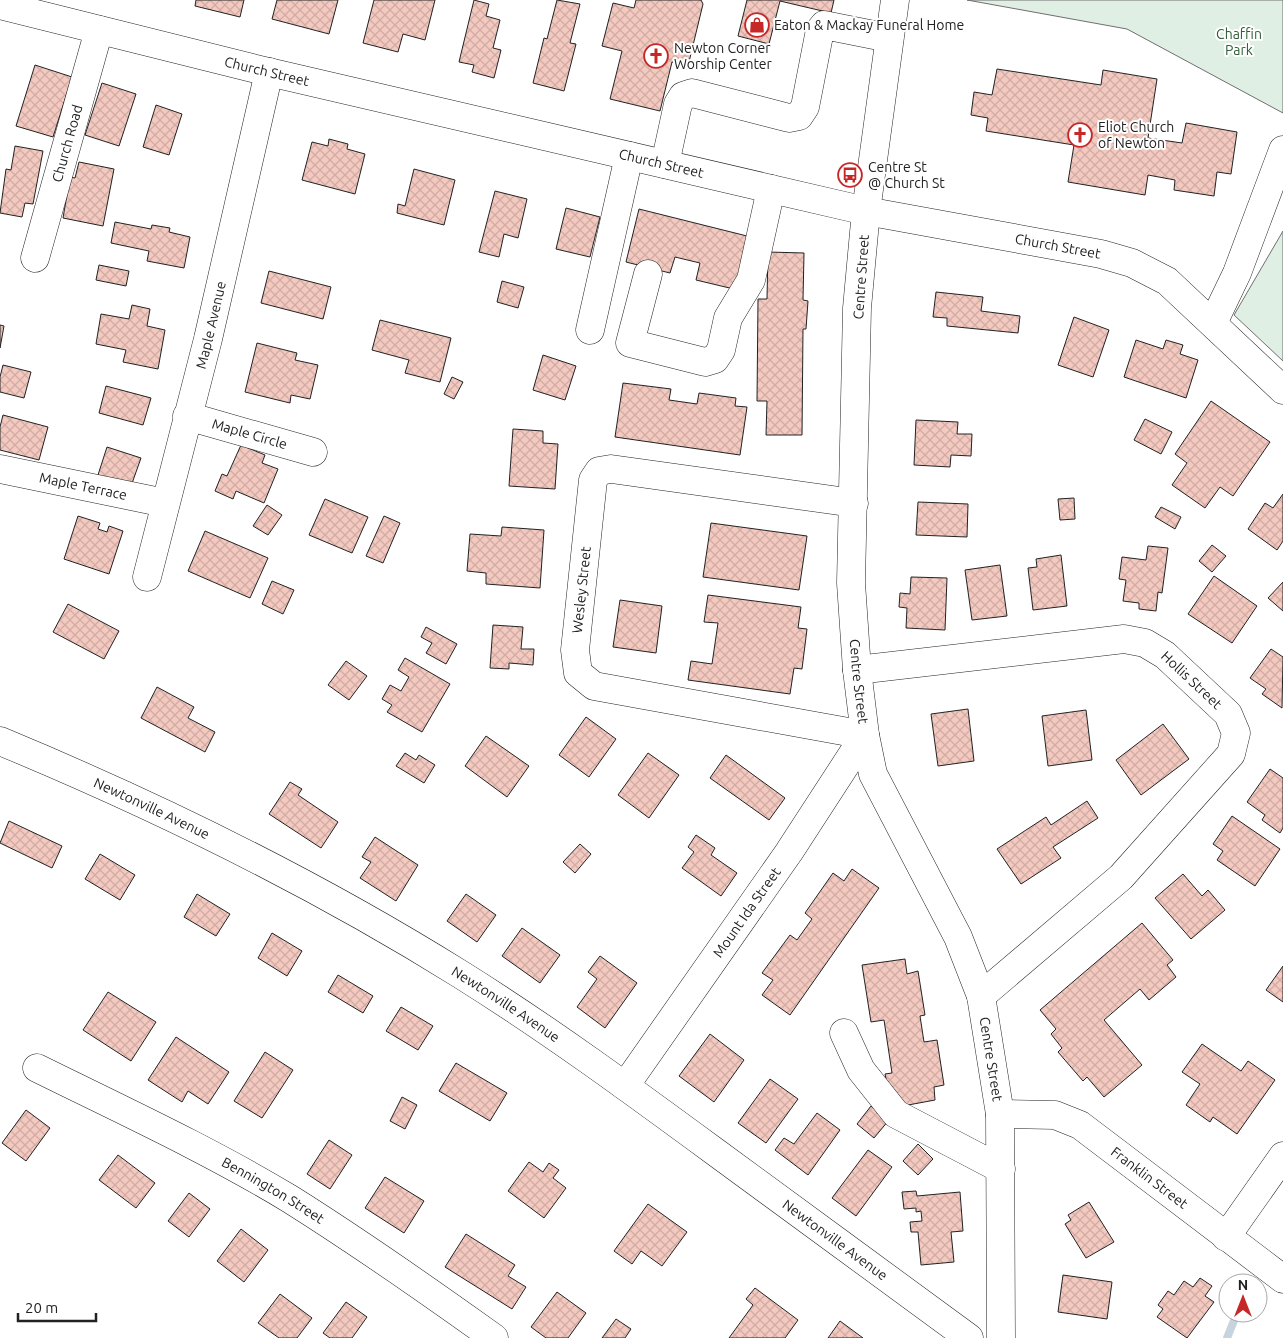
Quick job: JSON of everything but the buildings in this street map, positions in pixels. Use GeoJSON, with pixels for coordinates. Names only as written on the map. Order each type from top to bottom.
{"type":"FeatureCollection","features":[{"type":"Feature","properties":{"kind":"street","name":"Centre Street"},"geometry":{"type":"LineString","coordinates":[[895,0],[866,211],[857,308],[852,583],[857,670],[865,735],[873,774],[958,937],[981,996],[1000,1114],[1001,1338]]}},
{"type":"Feature","properties":{"kind":"street","name":"Church Street"},"geometry":{"type":"LineString","coordinates":[[0,5],[269,72],[866,211],[1101,254],[1132,263],[1167,281],[1283,390]]}},
{"type":"Feature","properties":{"kind":"street"},"geometry":{"type":"LineString","coordinates":[[665,164],[678,104],[683,96],[692,94],[789,118],[799,116],[805,107],[820,30],[824,25],[889,38]]}},
{"type":"Feature","properties":{"kind":"street","name":"Church Road"},"geometry":{"type":"LineString","coordinates":[[35,258],[99,30]]}},
{"type":"Feature","properties":{"kind":"street","name":"Maple Avenue"},"geometry":{"type":"LineString","coordinates":[[146,577],[208,339],[269,72]]}},
{"type":"Feature","properties":{"kind":"street"},"geometry":{"type":"LineString","coordinates":[[1213,323],[1237,273],[1283,150]]}},
{"type":"Feature","properties":{"kind":"street"},"geometry":{"type":"LineString","coordinates":[[590,330],[629,156]]}},
{"type":"Feature","properties":{"kind":"street"},"geometry":{"type":"LineString","coordinates":[[648,274],[630,343],[705,362],[716,359],[721,350],[728,318],[751,280],[771,189]]}},
{"type":"Feature","properties":{"kind":"street","name":"Maple Circle"},"geometry":{"type":"LineString","coordinates":[[187,416],[313,452]]}},
{"type":"Feature","properties":{"kind":"street","name":"Maple Terrace"},"geometry":{"type":"LineString","coordinates":[[0,469],[165,503]]}},
{"type":"Feature","properties":{"kind":"street","name":"Wesley Street"},"geometry":{"type":"LineString","coordinates":[[854,503],[611,469],[599,471],[593,480],[575,650],[578,673],[594,686],[865,735]]}},
{"type":"Feature","properties":{"kind":"street","name":"Hollis Street"},"geometry":{"type":"LineString","coordinates":[[857,670],[1124,639],[1145,643],[1165,655],[1228,714],[1236,733],[1231,754],[1121,877],[981,996]]}},
{"type":"Feature","properties":{"kind":"street","name":"Mount Ida Street"},"geometry":{"type":"LineString","coordinates":[[625,1086],[788,852],[865,735]]}},
{"type":"Feature","properties":{"kind":"street","name":"Newtonville Avenue"},"geometry":{"type":"LineString","coordinates":[[0,741],[119,792],[193,827],[321,894],[459,974],[552,1034],[625,1086],[969,1338]]}},
{"type":"Feature","properties":{"kind":"street"},"geometry":{"type":"LineString","coordinates":[[844,1033],[861,1070],[896,1114],[1001,1169]]}},
{"type":"Feature","properties":{"kind":"street","name":"Bennington Street"},"geometry":{"type":"LineString","coordinates":[[37,1068],[166,1132],[288,1198],[398,1269],[494,1338]]}},
{"type":"Feature","properties":{"kind":"street","name":"Franklin Street"},"geometry":{"type":"LineString","coordinates":[[1000,1114],[1055,1115],[1080,1125],[1283,1278]]}},
{"type":"Feature","properties":{"kind":"street"},"geometry":{"type":"LineString","coordinates":[[1226,1236],[1283,1156]]}},
{"type":"Feature","properties":{"kind":"green space","name":"Chaffin Park"},"geometry":{"type":"Polygon","coordinates":[[[967,0],[1283,0],[1283,113],[1127,29],[967,0]]]}},
{"type":"Feature","properties":{"kind":"green space"},"geometry":{"type":"Polygon","coordinates":[[[1283,231],[1283,361],[1234,315],[1283,231]]]}},
{"type":"Feature","properties":{"kind":"waterway"},"geometry":{"type":"LineString","coordinates":[[1227,1338],[1233,1323]]}},
{"type":"Feature","properties":{"kind":"place","name":"Eaton & Mackay Funeral Home"},"geometry":{"type":"Point","coordinates":[757,25]}},
{"type":"Feature","properties":{"kind":"place","name":"Newton Corner Worship Center"},"geometry":{"type":"Point","coordinates":[656,56]}},
{"type":"Feature","properties":{"kind":"place","name":"Eliot Church of Newton"},"geometry":{"type":"Point","coordinates":[1080,135]}},
{"type":"Feature","properties":{"kind":"place","name":"Centre St @ Church St"},"geometry":{"type":"Point","coordinates":[850,175]}}]}
